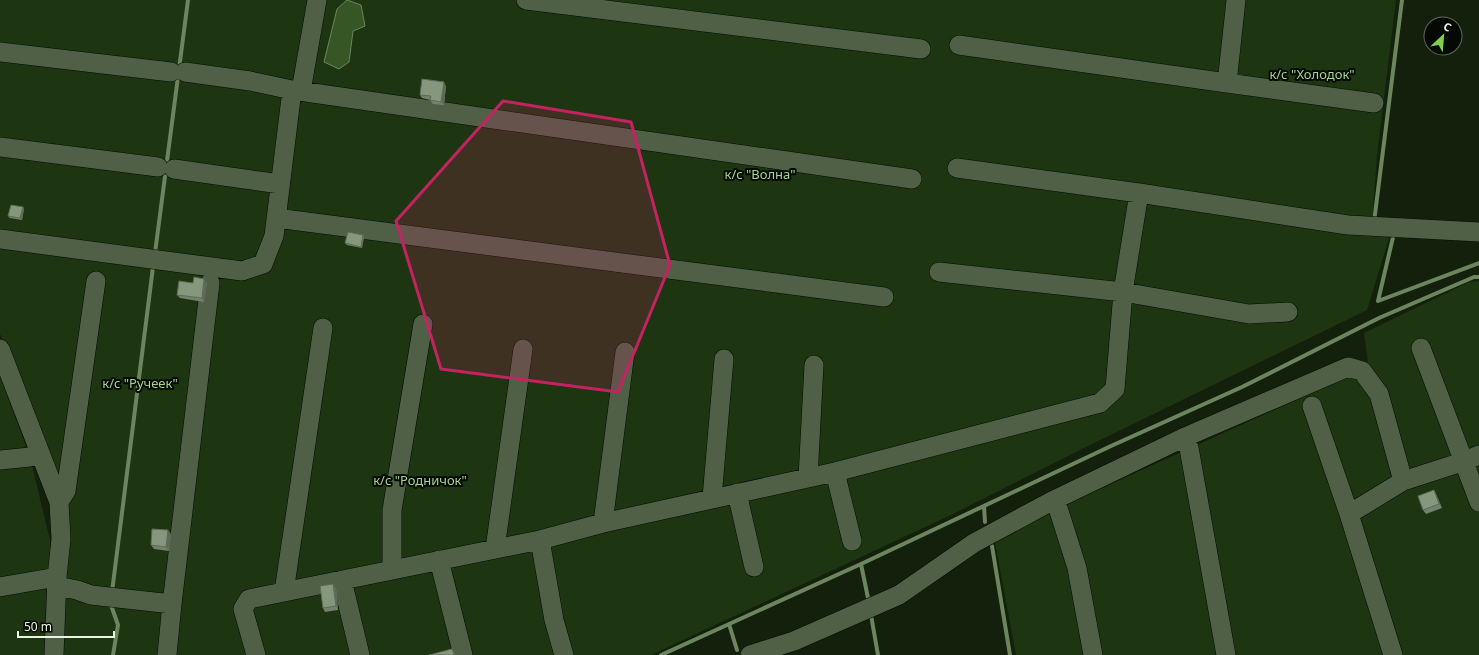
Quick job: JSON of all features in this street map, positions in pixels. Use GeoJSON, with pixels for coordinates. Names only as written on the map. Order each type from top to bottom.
{"type":"FeatureCollection","features":[{"type":"Feature","properties":{"kind":"lane"},"geometry":{"type":"LineString","coordinates":[[0,239],[242,271],[263,264],[274,236],[280,184],[296,91],[318,0]]}},
{"type":"Feature","properties":{"kind":"lane"},"geometry":{"type":"LineString","coordinates":[[526,0],[921,49]]}},
{"type":"Feature","properties":{"kind":"lane"},"geometry":{"type":"LineString","coordinates":[[1227,83],[1236,0]]}},
{"type":"Feature","properties":{"kind":"lane"},"geometry":{"type":"LineString","coordinates":[[959,45],[1374,103]]}},
{"type":"Feature","properties":{"kind":"lane"},"geometry":{"type":"LineString","coordinates":[[0,52],[250,81],[296,91],[912,179]]}},
{"type":"Feature","properties":{"kind":"lane"},"geometry":{"type":"LineString","coordinates":[[0,147],[280,184]]}},
{"type":"Feature","properties":{"kind":"lane"},"geometry":{"type":"LineString","coordinates":[[957,168],[1139,193],[1348,225],[1479,232]]}},
{"type":"Feature","properties":{"kind":"lane"},"geometry":{"type":"LineString","coordinates":[[256,655],[243,610],[249,599],[540,540],[603,523],[835,472],[1100,403],[1115,389],[1123,292],[1139,193]]}},
{"type":"Feature","properties":{"kind":"lane"},"geometry":{"type":"LineString","coordinates":[[276,218],[884,297]]}},
{"type":"Feature","properties":{"kind":"lane"},"geometry":{"type":"LineString","coordinates":[[940,272],[1123,292],[1249,314],[1288,312]]}},
{"type":"Feature","properties":{"kind":"lane"},"geometry":{"type":"LineString","coordinates":[[59,502],[66,492],[96,281]]}},
{"type":"Feature","properties":{"kind":"lane"},"geometry":{"type":"LineString","coordinates":[[167,655],[210,283]]}},
{"type":"Feature","properties":{"kind":"lane"},"geometry":{"type":"LineString","coordinates":[[392,570],[392,510],[423,324]]}},
{"type":"Feature","properties":{"kind":"lane"},"geometry":{"type":"LineString","coordinates":[[284,592],[323,328]]}},
{"type":"Feature","properties":{"kind":"lane"},"geometry":{"type":"LineString","coordinates":[[1421,348],[1472,458],[1479,502]]}},
{"type":"Feature","properties":{"kind":"lane"},"geometry":{"type":"LineString","coordinates":[[0,349],[59,502],[61,539],[57,582],[54,655]]}},
{"type":"Feature","properties":{"kind":"lane"},"geometry":{"type":"LineString","coordinates":[[495,549],[523,349]]}},
{"type":"Feature","properties":{"kind":"lane"},"geometry":{"type":"LineString","coordinates":[[603,523],[625,352]]}},
{"type":"Feature","properties":{"kind":"lane"},"geometry":{"type":"LineString","coordinates":[[712,498],[724,359]]}},
{"type":"Feature","properties":{"kind":"lane"},"geometry":{"type":"LineString","coordinates":[[808,478],[814,365]]}},
{"type":"Feature","properties":{"kind":"lane"},"geometry":{"type":"LineString","coordinates":[[750,655],[794,641],[899,595],[974,543],[1052,502],[1183,438],[1348,367],[1362,371],[1379,394],[1403,481]]}},
{"type":"Feature","properties":{"kind":"lane"},"geometry":{"type":"LineString","coordinates":[[1312,406],[1349,514],[1394,655]]}},
{"type":"Feature","properties":{"kind":"lane"},"geometry":{"type":"LineString","coordinates":[[1183,438],[1189,448],[1226,655]]}},
{"type":"Feature","properties":{"kind":"lane"},"geometry":{"type":"LineString","coordinates":[[0,460],[30,457]]}},
{"type":"Feature","properties":{"kind":"lane"},"geometry":{"type":"LineString","coordinates":[[1349,514],[1403,481],[1472,458]]}},
{"type":"Feature","properties":{"kind":"lane"},"geometry":{"type":"LineString","coordinates":[[835,472],[852,541]]}},
{"type":"Feature","properties":{"kind":"lane"},"geometry":{"type":"LineString","coordinates":[[737,493],[754,567]]}},
{"type":"Feature","properties":{"kind":"lane"},"geometry":{"type":"LineString","coordinates":[[1052,502],[1058,508],[1077,568],[1093,655]]}},
{"type":"Feature","properties":{"kind":"lane"},"geometry":{"type":"LineString","coordinates":[[540,540],[554,620],[564,655]]}},
{"type":"Feature","properties":{"kind":"lane"},"geometry":{"type":"LineString","coordinates":[[439,560],[464,655]]}},
{"type":"Feature","properties":{"kind":"lane"},"geometry":{"type":"LineString","coordinates":[[342,580],[360,655]]}},
{"type":"Feature","properties":{"kind":"lane"},"geometry":{"type":"LineString","coordinates":[[0,587],[57,582],[91,596],[172,604]]}},
{"type":"Feature","properties":{"kind":"highlighted area"},"geometry":{"type":"Polygon","coordinates":[[[503,101],[631,122],[670,265],[618,392],[441,369],[396,221],[503,101]]]}},
{"type":"Feature","properties":{"kind":"green space"},"geometry":{"type":"Polygon","coordinates":[[[0,0],[1396,0],[1377,156],[1371,235],[1390,235],[1367,310],[1084,448],[953,514],[651,655],[0,655],[0,593],[65,583],[60,490],[0,334],[0,0]]]}},
{"type":"Feature","properties":{"kind":"green space"},"geometry":{"type":"Polygon","coordinates":[[[1479,281],[1479,655],[1016,655],[994,537],[1345,378],[1357,378],[1368,363],[1364,333],[1469,282],[1479,281]]]}},
{"type":"Feature","properties":{"kind":"green space"},"geometry":{"type":"Polygon","coordinates":[[[0,376],[30,457],[50,540],[50,569],[0,579],[0,376]]]}},
{"type":"Feature","properties":{"kind":"shaded area"},"geometry":{"type":"Polygon","coordinates":[[[347,0],[361,5],[365,26],[353,31],[349,62],[339,69],[324,62],[337,9],[347,0]]]}},
{"type":"Feature","properties":{"kind":"building"},"geometry":{"type":"Polygon","coordinates":[[[422,79],[444,82],[441,102],[430,100],[431,96],[420,95],[422,79]]]}},
{"type":"Feature","properties":{"kind":"building"},"geometry":{"type":"Polygon","coordinates":[[[11,205],[23,207],[20,218],[8,216],[11,205]]]}},
{"type":"Feature","properties":{"kind":"building"},"geometry":{"type":"Polygon","coordinates":[[[348,232],[363,235],[361,247],[345,243],[348,232]]]}},
{"type":"Feature","properties":{"kind":"building"},"geometry":{"type":"Polygon","coordinates":[[[194,277],[204,279],[202,298],[177,295],[179,281],[193,283],[194,277]]]}},
{"type":"Feature","properties":{"kind":"building"},"geometry":{"type":"Polygon","coordinates":[[[1434,490],[1439,504],[1423,510],[1418,496],[1434,490]]]}},
{"type":"Feature","properties":{"kind":"building"},"geometry":{"type":"Polygon","coordinates":[[[152,529],[168,530],[166,547],[151,545],[152,529]]]}},
{"type":"Feature","properties":{"kind":"building"},"geometry":{"type":"Polygon","coordinates":[[[333,584],[336,606],[323,608],[320,586],[333,584]]]}},
{"type":"Feature","properties":{"kind":"building"},"geometry":{"type":"Polygon","coordinates":[[[452,649],[454,655],[429,655],[452,649]]]}},
{"type":"Feature","properties":{"kind":"waterway"},"geometry":{"type":"LineString","coordinates":[[155,253],[188,0]]}},
{"type":"Feature","properties":{"kind":"waterway"},"geometry":{"type":"LineString","coordinates":[[1374,222],[1402,0]]}},
{"type":"Feature","properties":{"kind":"waterway"},"geometry":{"type":"LineString","coordinates":[[1394,233],[1378,301],[1479,263]]}},
{"type":"Feature","properties":{"kind":"waterway"},"geometry":{"type":"LineString","coordinates":[[112,592],[153,267]]}},
{"type":"Feature","properties":{"kind":"waterway"},"geometry":{"type":"LineString","coordinates":[[661,655],[861,564],[1111,446],[1242,387],[1379,318],[1474,277],[1479,277]]}},
{"type":"Feature","properties":{"kind":"waterway"},"geometry":{"type":"LineString","coordinates":[[984,506],[985,522]]}},
{"type":"Feature","properties":{"kind":"waterway"},"geometry":{"type":"LineString","coordinates":[[992,546],[1010,655]]}},
{"type":"Feature","properties":{"kind":"waterway"},"geometry":{"type":"LineString","coordinates":[[861,564],[868,598]]}},
{"type":"Feature","properties":{"kind":"waterway"},"geometry":{"type":"LineString","coordinates":[[111,605],[118,625],[113,655]]}},
{"type":"Feature","properties":{"kind":"waterway"},"geometry":{"type":"LineString","coordinates":[[871,615],[878,655]]}},
{"type":"Feature","properties":{"kind":"waterway"},"geometry":{"type":"LineString","coordinates":[[729,624],[737,650]]}},
{"type":"Feature","properties":{"kind":"park label","name":"к/с \"Холодок\""},"geometry":{"type":"Point","coordinates":[1312,74]}},
{"type":"Feature","properties":{"kind":"park label","name":"к/с \"Волна\""},"geometry":{"type":"Point","coordinates":[760,174]}},
{"type":"Feature","properties":{"kind":"park label","name":"к/с \"Ручеек\""},"geometry":{"type":"Point","coordinates":[140,383]}},
{"type":"Feature","properties":{"kind":"park label","name":"к/с \"Родничок\""},"geometry":{"type":"Point","coordinates":[420,480]}}]}
